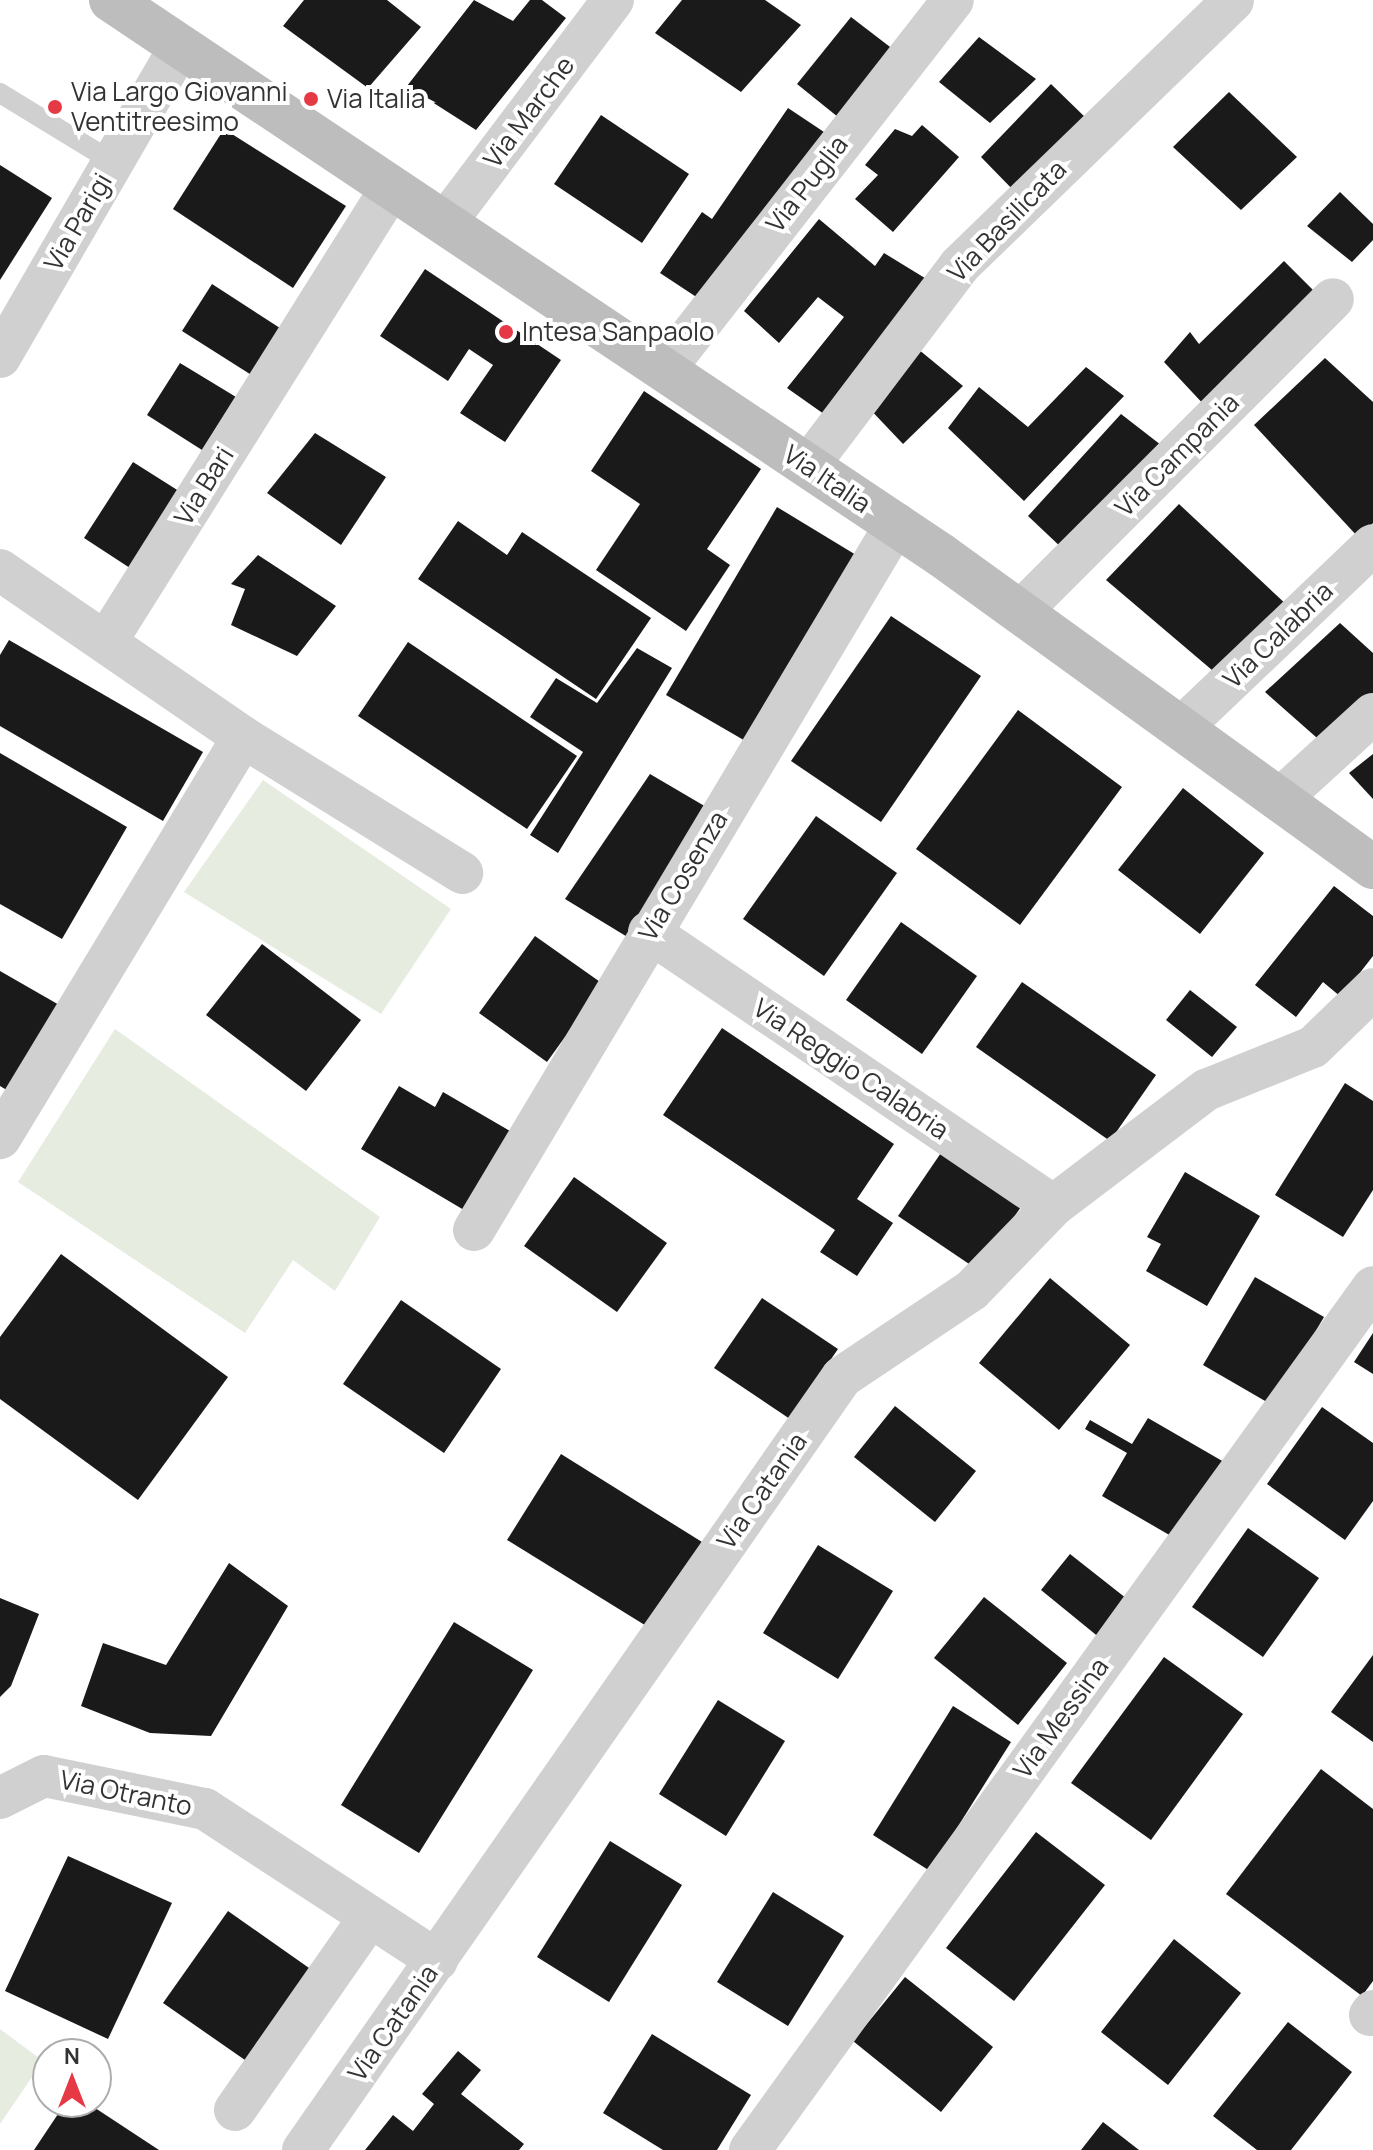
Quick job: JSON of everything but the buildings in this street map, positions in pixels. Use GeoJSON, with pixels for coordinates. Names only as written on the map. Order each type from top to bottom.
{"type":"FeatureCollection","features":[{"type":"Feature","properties":{"kind":"main road","name":"Via Italia"},"geometry":{"type":"LineString","coordinates":[[111,0],[896,524],[1282,797],[1373,867]]}},
{"type":"Feature","properties":{"kind":"street","name":"Via Marche"},"geometry":{"type":"LineString","coordinates":[[445,223],[613,0]]}},
{"type":"Feature","properties":{"kind":"street","name":"Via Puglia"},"geometry":{"type":"LineString","coordinates":[[664,370],[953,0]]}},
{"type":"Feature","properties":{"kind":"street","name":"Via Basilicata"},"geometry":{"type":"LineString","coordinates":[[808,466],[960,265],[1233,0]]}},
{"type":"Feature","properties":{"kind":"street","name":"Via Parigi"},"geometry":{"type":"LineString","coordinates":[[0,357],[180,46]]}},
{"type":"Feature","properties":{"kind":"street","name":"Via Bari"},"geometry":{"type":"LineString","coordinates":[[106,642],[391,188]]}},
{"type":"Feature","properties":{"kind":"street","name":"Via Campania"},"geometry":{"type":"LineString","coordinates":[[1021,611],[1333,299]]}},
{"type":"Feature","properties":{"kind":"street","name":"Via Cosenza"},"geometry":{"type":"LineString","coordinates":[[474,1230],[649,932],[896,524]]}},
{"type":"Feature","properties":{"kind":"street","name":"Via Calabria"},"geometry":{"type":"LineString","coordinates":[[1183,726],[1373,545]]}},
{"type":"Feature","properties":{"kind":"street"},"geometry":{"type":"LineString","coordinates":[[0,570],[243,737],[462,873]]}},
{"type":"Feature","properties":{"kind":"street"},"geometry":{"type":"LineString","coordinates":[[1282,797],[1373,714]]}},
{"type":"Feature","properties":{"kind":"street"},"geometry":{"type":"LineString","coordinates":[[0,1138],[243,737]]}},
{"type":"Feature","properties":{"kind":"street","name":"Via Reggio Calabria"},"geometry":{"type":"LineString","coordinates":[[649,932],[1053,1206]]}},
{"type":"Feature","properties":{"kind":"street","name":"Via Catania"},"geometry":{"type":"LineString","coordinates":[[303,2150],[842,1377],[972,1290],[1053,1206],[1206,1090],[1313,1047],[1373,989]]}},
{"type":"Feature","properties":{"kind":"street","name":"Via Messina"},"geometry":{"type":"LineString","coordinates":[[750,2150],[1373,1287]]}},
{"type":"Feature","properties":{"kind":"street","name":"Via Otranto"},"geometry":{"type":"LineString","coordinates":[[0,1798],[44,1776],[205,1809],[368,1919],[437,1960]]}},
{"type":"Feature","properties":{"kind":"street"},"geometry":{"type":"LineString","coordinates":[[235,2110],[368,1919]]}},
{"type":"Feature","properties":{"kind":"lane"},"geometry":{"type":"LineString","coordinates":[[0,93],[113,162]]}},
{"type":"Feature","properties":{"kind":"shaded area"},"geometry":{"type":"Polygon","coordinates":[[[263,780],[451,909],[381,1014],[184,892],[263,780]]]}},
{"type":"Feature","properties":{"kind":"shaded area"},"geometry":{"type":"Polygon","coordinates":[[[115,1029],[380,1217],[335,1291],[293,1260],[245,1333],[18,1182],[115,1029]]]}},
{"type":"Feature","properties":{"kind":"shaded area"},"geometry":{"type":"Polygon","coordinates":[[[0,2029],[32,2053],[32,2077],[0,2124],[0,2029]]]}},
{"type":"Feature","properties":{"kind":"place","name":"Via Italia"},"geometry":{"type":"Point","coordinates":[311,99]}},
{"type":"Feature","properties":{"kind":"place","name":"Via Largo Giovanni Ventitreesimo"},"geometry":{"type":"Point","coordinates":[55,107]}},
{"type":"Feature","properties":{"kind":"place","name":"Intesa Sanpaolo"},"geometry":{"type":"Point","coordinates":[506,332]}}]}
